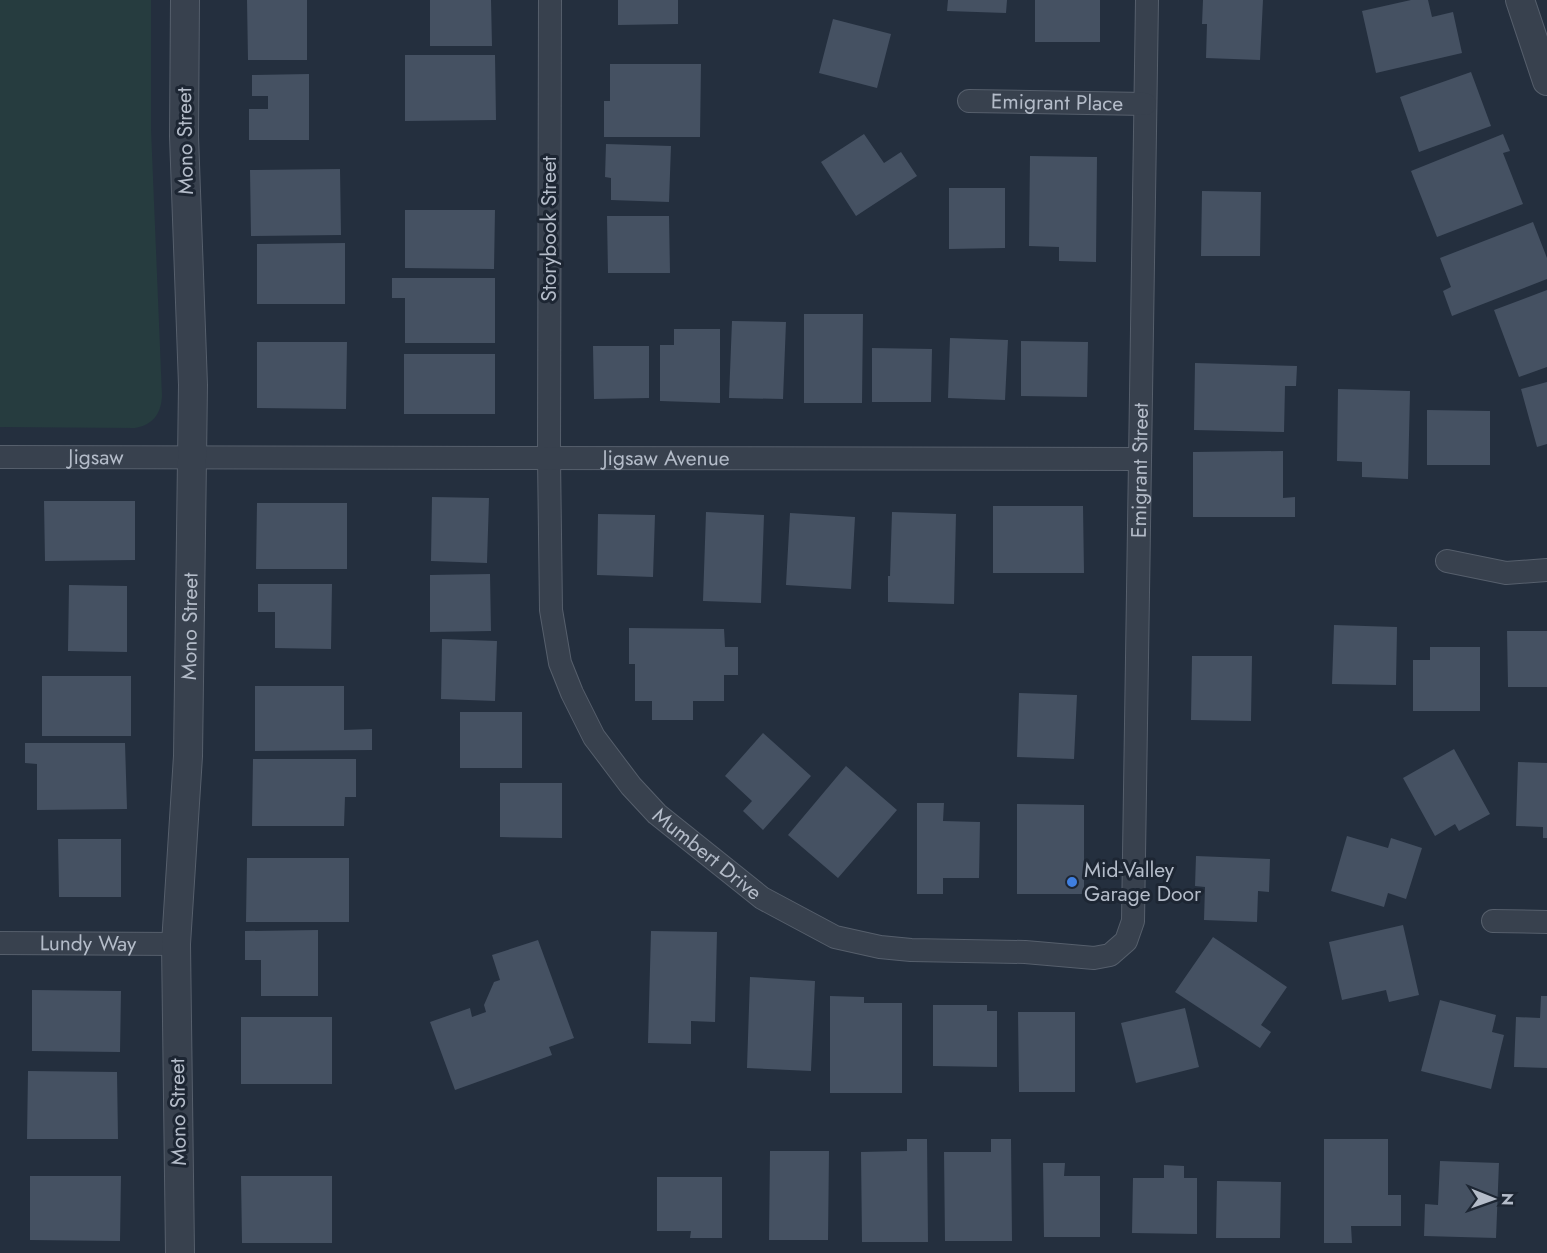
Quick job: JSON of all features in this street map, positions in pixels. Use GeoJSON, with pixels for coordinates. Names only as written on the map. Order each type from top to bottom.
{"type":"FeatureCollection","features":[{"type":"Feature","properties":{"kind":"street","name":"Mono Street"},"geometry":{"type":"LineString","coordinates":[[180,1253],[176,944],[188,756],[192,457],[184,136],[185,0]]}},
{"type":"Feature","properties":{"kind":"street","name":"Storybook Street"},"geometry":{"type":"LineString","coordinates":[[549,458],[550,0]]}},
{"type":"Feature","properties":{"kind":"street","name":"Emigrant Street"},"geometry":{"type":"LineString","coordinates":[[1126,941],[1133,921],[1147,0]]}},
{"type":"Feature","properties":{"kind":"street"},"geometry":{"type":"LineString","coordinates":[[1520,0],[1547,81]]}},
{"type":"Feature","properties":{"kind":"street","name":"Emigrant Place"},"geometry":{"type":"LineString","coordinates":[[969,101],[1145,104]]}},
{"type":"Feature","properties":{"kind":"street","name":"Jigsaw"},"geometry":{"type":"LineString","coordinates":[[0,457],[192,457]]}},
{"type":"Feature","properties":{"kind":"street","name":"Jigsaw Avenue"},"geometry":{"type":"LineString","coordinates":[[192,457],[1140,459]]}},
{"type":"Feature","properties":{"kind":"street","name":"Mumbert Drive"},"geometry":{"type":"LineString","coordinates":[[549,458],[551,610],[560,663],[594,737],[631,786],[657,814],[762,898],[835,937],[880,947],[910,950],[1025,952],[1094,958],[1110,955],[1126,941]]}},
{"type":"Feature","properties":{"kind":"street"},"geometry":{"type":"LineString","coordinates":[[1447,561],[1506,573],[1547,570]]}},
{"type":"Feature","properties":{"kind":"street"},"geometry":{"type":"LineString","coordinates":[[1493,921],[1547,922]]}},
{"type":"Feature","properties":{"kind":"street","name":"Lundy Way"},"geometry":{"type":"LineString","coordinates":[[0,943],[176,944]]}},
{"type":"Feature","properties":{"kind":"green space"},"geometry":{"type":"Polygon","coordinates":[[[0,0],[151,0],[151,129],[162,396],[155,418],[141,427],[0,427],[0,0]]]}},
{"type":"Feature","properties":{"kind":"building"},"geometry":{"type":"Polygon","coordinates":[[[247,0],[307,0],[307,60],[248,60],[247,0]]]}},
{"type":"Feature","properties":{"kind":"building"},"geometry":{"type":"Polygon","coordinates":[[[430,0],[491,0],[492,46],[430,46],[430,0]]]}},
{"type":"Feature","properties":{"kind":"building"},"geometry":{"type":"Polygon","coordinates":[[[618,0],[678,0],[678,24],[618,25],[618,0]]]}},
{"type":"Feature","properties":{"kind":"building"},"geometry":{"type":"Polygon","coordinates":[[[948,0],[1007,0],[1006,13],[947,11],[948,0]]]}},
{"type":"Feature","properties":{"kind":"building"},"geometry":{"type":"Polygon","coordinates":[[[1035,0],[1100,0],[1100,42],[1035,42],[1035,0]]]}},
{"type":"Feature","properties":{"kind":"building"},"geometry":{"type":"Polygon","coordinates":[[[1203,0],[1263,0],[1260,60],[1206,58],[1207,24],[1202,24],[1203,0]]]}},
{"type":"Feature","properties":{"kind":"building"},"geometry":{"type":"Polygon","coordinates":[[[1411,0],[1428,0],[1432,17],[1453,12],[1462,53],[1376,73],[1362,11],[1411,0]]]}},
{"type":"Feature","properties":{"kind":"building"},"geometry":{"type":"Polygon","coordinates":[[[833,19],[891,34],[877,88],[819,73],[833,19]]]}},
{"type":"Feature","properties":{"kind":"building"},"geometry":{"type":"Polygon","coordinates":[[[405,55],[495,55],[496,120],[405,121],[405,55]]]}},
{"type":"Feature","properties":{"kind":"building"},"geometry":{"type":"Polygon","coordinates":[[[610,64],[701,64],[700,137],[604,137],[604,101],[610,101],[610,64]]]}},
{"type":"Feature","properties":{"kind":"building"},"geometry":{"type":"Polygon","coordinates":[[[1471,72],[1491,126],[1419,152],[1400,97],[1471,72]]]}},
{"type":"Feature","properties":{"kind":"building"},"geometry":{"type":"Polygon","coordinates":[[[309,74],[309,140],[249,140],[249,109],[268,109],[268,96],[252,96],[252,75],[309,74]]]}},
{"type":"Feature","properties":{"kind":"building"},"geometry":{"type":"Polygon","coordinates":[[[864,134],[884,163],[901,152],[917,176],[856,216],[821,162],[864,134]]]}},
{"type":"Feature","properties":{"kind":"building"},"geometry":{"type":"Polygon","coordinates":[[[1503,134],[1510,151],[1503,153],[1523,204],[1437,237],[1411,171],[1503,134]]]}},
{"type":"Feature","properties":{"kind":"building"},"geometry":{"type":"Polygon","coordinates":[[[606,144],[671,146],[669,202],[611,200],[611,178],[605,177],[606,144]]]}},
{"type":"Feature","properties":{"kind":"building"},"geometry":{"type":"Polygon","coordinates":[[[1030,156],[1097,157],[1096,262],[1059,261],[1059,247],[1029,246],[1030,156]]]}},
{"type":"Feature","properties":{"kind":"building"},"geometry":{"type":"Polygon","coordinates":[[[340,169],[341,235],[251,236],[250,170],[340,169]]]}},
{"type":"Feature","properties":{"kind":"building"},"geometry":{"type":"Polygon","coordinates":[[[949,188],[1005,188],[1005,248],[949,249],[949,188]]]}},
{"type":"Feature","properties":{"kind":"building"},"geometry":{"type":"Polygon","coordinates":[[[1202,191],[1261,192],[1260,256],[1201,256],[1202,191]]]}},
{"type":"Feature","properties":{"kind":"building"},"geometry":{"type":"Polygon","coordinates":[[[405,210],[495,210],[494,269],[405,268],[405,210]]]}},
{"type":"Feature","properties":{"kind":"building"},"geometry":{"type":"Polygon","coordinates":[[[607,216],[669,216],[670,273],[608,273],[607,216]]]}},
{"type":"Feature","properties":{"kind":"building"},"geometry":{"type":"Polygon","coordinates":[[[1533,222],[1547,258],[1547,279],[1452,316],[1443,291],[1451,287],[1440,258],[1533,222]]]}},
{"type":"Feature","properties":{"kind":"building"},"geometry":{"type":"Polygon","coordinates":[[[345,243],[345,304],[257,304],[257,244],[345,243]]]}},
{"type":"Feature","properties":{"kind":"building"},"geometry":{"type":"Polygon","coordinates":[[[392,278],[495,278],[495,343],[405,343],[405,298],[392,298],[392,278]]]}},
{"type":"Feature","properties":{"kind":"building"},"geometry":{"type":"Polygon","coordinates":[[[1547,290],[1547,367],[1519,377],[1494,310],[1547,290]]]}},
{"type":"Feature","properties":{"kind":"building"},"geometry":{"type":"Polygon","coordinates":[[[804,314],[863,314],[862,403],[804,403],[804,314]]]}},
{"type":"Feature","properties":{"kind":"building"},"geometry":{"type":"Polygon","coordinates":[[[732,321],[786,322],[783,399],[729,398],[732,321]]]}},
{"type":"Feature","properties":{"kind":"building"},"geometry":{"type":"Polygon","coordinates":[[[674,329],[720,329],[720,403],[660,401],[660,345],[674,345],[674,329]]]}},
{"type":"Feature","properties":{"kind":"building"},"geometry":{"type":"Polygon","coordinates":[[[950,338],[1008,340],[1005,400],[948,398],[950,338]]]}},
{"type":"Feature","properties":{"kind":"building"},"geometry":{"type":"Polygon","coordinates":[[[1021,341],[1088,342],[1087,397],[1021,396],[1021,341]]]}},
{"type":"Feature","properties":{"kind":"building"},"geometry":{"type":"Polygon","coordinates":[[[257,342],[347,342],[346,409],[257,408],[257,342]]]}},
{"type":"Feature","properties":{"kind":"building"},"geometry":{"type":"Polygon","coordinates":[[[593,346],[649,346],[649,398],[594,399],[593,346]]]}},
{"type":"Feature","properties":{"kind":"building"},"geometry":{"type":"Polygon","coordinates":[[[872,348],[932,349],[931,402],[872,402],[872,348]]]}},
{"type":"Feature","properties":{"kind":"building"},"geometry":{"type":"Polygon","coordinates":[[[404,354],[495,354],[495,414],[404,414],[404,354]]]}},
{"type":"Feature","properties":{"kind":"building"},"geometry":{"type":"Polygon","coordinates":[[[1195,363],[1297,366],[1296,386],[1285,386],[1284,432],[1194,430],[1195,363]]]}},
{"type":"Feature","properties":{"kind":"building"},"geometry":{"type":"Polygon","coordinates":[[[1547,382],[1547,444],[1537,447],[1521,389],[1547,382]]]}},
{"type":"Feature","properties":{"kind":"building"},"geometry":{"type":"Polygon","coordinates":[[[1338,389],[1410,391],[1408,479],[1362,477],[1362,462],[1337,461],[1338,389]]]}},
{"type":"Feature","properties":{"kind":"building"},"geometry":{"type":"Polygon","coordinates":[[[1427,410],[1490,411],[1490,465],[1427,465],[1427,410]]]}},
{"type":"Feature","properties":{"kind":"building"},"geometry":{"type":"Polygon","coordinates":[[[1283,451],[1283,498],[1295,497],[1295,517],[1193,517],[1193,452],[1283,451]]]}},
{"type":"Feature","properties":{"kind":"building"},"geometry":{"type":"Polygon","coordinates":[[[432,497],[489,498],[487,563],[431,561],[432,497]]]}},
{"type":"Feature","properties":{"kind":"building"},"geometry":{"type":"Polygon","coordinates":[[[44,501],[135,501],[135,560],[45,561],[44,501]]]}},
{"type":"Feature","properties":{"kind":"building"},"geometry":{"type":"Polygon","coordinates":[[[257,503],[347,503],[347,569],[256,569],[257,503]]]}},
{"type":"Feature","properties":{"kind":"building"},"geometry":{"type":"Polygon","coordinates":[[[993,506],[1083,506],[1084,573],[993,573],[993,506]]]}},
{"type":"Feature","properties":{"kind":"building"},"geometry":{"type":"Polygon","coordinates":[[[706,512],[764,515],[761,603],[703,601],[706,512]]]}},
{"type":"Feature","properties":{"kind":"building"},"geometry":{"type":"Polygon","coordinates":[[[892,512],[956,514],[954,604],[888,602],[892,512]]]}},
{"type":"Feature","properties":{"kind":"building"},"geometry":{"type":"Polygon","coordinates":[[[790,513],[855,517],[851,589],[786,585],[790,513]]]}},
{"type":"Feature","properties":{"kind":"building"},"geometry":{"type":"Polygon","coordinates":[[[598,514],[655,515],[653,577],[597,575],[598,514]]]}},
{"type":"Feature","properties":{"kind":"building"},"geometry":{"type":"Polygon","coordinates":[[[490,574],[491,631],[430,632],[430,575],[490,574]]]}},
{"type":"Feature","properties":{"kind":"building"},"geometry":{"type":"Polygon","coordinates":[[[258,584],[332,584],[331,649],[275,648],[275,612],[258,612],[258,584]]]}},
{"type":"Feature","properties":{"kind":"building"},"geometry":{"type":"Polygon","coordinates":[[[69,585],[127,586],[127,652],[68,651],[69,585]]]}},
{"type":"Feature","properties":{"kind":"building"},"geometry":{"type":"Polygon","coordinates":[[[1334,625],[1397,627],[1396,685],[1332,684],[1334,625]]]}},
{"type":"Feature","properties":{"kind":"building"},"geometry":{"type":"Polygon","coordinates":[[[629,628],[724,629],[725,647],[738,647],[738,675],[724,675],[724,701],[693,701],[693,720],[652,720],[652,701],[635,701],[635,664],[629,664],[629,628]]]}},
{"type":"Feature","properties":{"kind":"building"},"geometry":{"type":"Polygon","coordinates":[[[1507,631],[1547,631],[1547,687],[1508,687],[1507,631]]]}},
{"type":"Feature","properties":{"kind":"building"},"geometry":{"type":"Polygon","coordinates":[[[442,639],[497,641],[495,701],[441,699],[442,639]]]}},
{"type":"Feature","properties":{"kind":"building"},"geometry":{"type":"Polygon","coordinates":[[[1430,647],[1480,647],[1480,711],[1413,711],[1413,660],[1430,660],[1430,647]]]}},
{"type":"Feature","properties":{"kind":"building"},"geometry":{"type":"Polygon","coordinates":[[[1192,656],[1252,656],[1251,721],[1191,720],[1192,656]]]}},
{"type":"Feature","properties":{"kind":"building"},"geometry":{"type":"Polygon","coordinates":[[[42,676],[131,676],[131,736],[42,736],[42,676]]]}},
{"type":"Feature","properties":{"kind":"building"},"geometry":{"type":"Polygon","coordinates":[[[255,686],[344,686],[344,730],[372,729],[372,750],[255,751],[255,686]]]}},
{"type":"Feature","properties":{"kind":"building"},"geometry":{"type":"Polygon","coordinates":[[[1019,693],[1077,695],[1074,759],[1017,757],[1019,693]]]}},
{"type":"Feature","properties":{"kind":"building"},"geometry":{"type":"Polygon","coordinates":[[[460,712],[522,712],[522,768],[460,768],[460,712]]]}},
{"type":"Feature","properties":{"kind":"building"},"geometry":{"type":"Polygon","coordinates":[[[763,733],[811,776],[763,830],[743,811],[752,801],[725,776],[763,733]]]}},
{"type":"Feature","properties":{"kind":"building"},"geometry":{"type":"Polygon","coordinates":[[[25,743],[125,743],[127,809],[37,810],[37,764],[25,763],[25,743]]]}},
{"type":"Feature","properties":{"kind":"building"},"geometry":{"type":"Polygon","coordinates":[[[1454,749],[1490,814],[1459,831],[1455,824],[1435,836],[1403,778],[1454,749]]]}},
{"type":"Feature","properties":{"kind":"building"},"geometry":{"type":"Polygon","coordinates":[[[253,759],[356,759],[356,797],[345,797],[344,826],[252,826],[253,759]]]}},
{"type":"Feature","properties":{"kind":"building"},"geometry":{"type":"Polygon","coordinates":[[[1518,762],[1547,763],[1547,838],[1543,838],[1543,827],[1516,826],[1518,762]]]}},
{"type":"Feature","properties":{"kind":"building"},"geometry":{"type":"Polygon","coordinates":[[[846,766],[897,810],[838,878],[788,835],[846,766]]]}},
{"type":"Feature","properties":{"kind":"building"},"geometry":{"type":"Polygon","coordinates":[[[500,783],[562,783],[562,838],[500,837],[500,783]]]}},
{"type":"Feature","properties":{"kind":"building"},"geometry":{"type":"Polygon","coordinates":[[[917,803],[944,803],[943,821],[980,822],[979,878],[943,878],[943,894],[917,894],[917,803]]]}},
{"type":"Feature","properties":{"kind":"building"},"geometry":{"type":"Polygon","coordinates":[[[1017,804],[1084,805],[1084,894],[1017,894],[1017,804]]]}},
{"type":"Feature","properties":{"kind":"building"},"geometry":{"type":"Polygon","coordinates":[[[1347,836],[1388,848],[1391,838],[1422,848],[1406,899],[1388,893],[1384,907],[1331,891],[1347,836]]]}},
{"type":"Feature","properties":{"kind":"building"},"geometry":{"type":"Polygon","coordinates":[[[58,839],[121,839],[121,897],[59,897],[58,839]]]}},
{"type":"Feature","properties":{"kind":"building"},"geometry":{"type":"Polygon","coordinates":[[[1196,856],[1270,859],[1269,892],[1258,891],[1257,922],[1204,920],[1205,887],[1195,886],[1196,856]]]}},
{"type":"Feature","properties":{"kind":"building"},"geometry":{"type":"Polygon","coordinates":[[[247,858],[349,858],[349,922],[246,922],[247,858]]]}},
{"type":"Feature","properties":{"kind":"building"},"geometry":{"type":"Polygon","coordinates":[[[1403,925],[1419,995],[1389,1002],[1386,990],[1342,1000],[1329,942],[1403,925]]]}},
{"type":"Feature","properties":{"kind":"building"},"geometry":{"type":"Polygon","coordinates":[[[318,930],[318,996],[261,996],[261,960],[245,960],[245,931],[318,930]]]}},
{"type":"Feature","properties":{"kind":"building"},"geometry":{"type":"Polygon","coordinates":[[[651,931],[717,932],[715,1022],[691,1021],[691,1044],[648,1043],[651,931]]]}},
{"type":"Feature","properties":{"kind":"building"},"geometry":{"type":"Polygon","coordinates":[[[1213,937],[1287,987],[1261,1025],[1271,1032],[1260,1048],[1175,992],[1213,937]]]}},
{"type":"Feature","properties":{"kind":"building"},"geometry":{"type":"Polygon","coordinates":[[[538,940],[574,1038],[549,1047],[552,1055],[455,1090],[430,1022],[470,1008],[472,1017],[486,1012],[484,1005],[494,982],[500,980],[492,955],[538,940]]]}},
{"type":"Feature","properties":{"kind":"building"},"geometry":{"type":"Polygon","coordinates":[[[750,977],[815,981],[811,1071],[747,1068],[750,977]]]}},
{"type":"Feature","properties":{"kind":"building"},"geometry":{"type":"Polygon","coordinates":[[[32,990],[121,991],[120,1052],[32,1051],[32,990]]]}},
{"type":"Feature","properties":{"kind":"building"},"geometry":{"type":"Polygon","coordinates":[[[830,996],[864,997],[864,1003],[902,1003],[902,1093],[830,1093],[830,996]]]}},
{"type":"Feature","properties":{"kind":"building"},"geometry":{"type":"Polygon","coordinates":[[[1541,996],[1547,996],[1547,1068],[1514,1067],[1516,1017],[1540,1018],[1541,996]]]}},
{"type":"Feature","properties":{"kind":"building"},"geometry":{"type":"Polygon","coordinates":[[[1440,1000],[1496,1015],[1492,1032],[1504,1035],[1491,1089],[1421,1071],[1440,1000]]]}},
{"type":"Feature","properties":{"kind":"building"},"geometry":{"type":"Polygon","coordinates":[[[933,1005],[987,1005],[987,1011],[997,1011],[997,1067],[933,1066],[933,1005]]]}},
{"type":"Feature","properties":{"kind":"building"},"geometry":{"type":"Polygon","coordinates":[[[1185,1008],[1199,1067],[1136,1083],[1121,1023],[1185,1008]]]}},
{"type":"Feature","properties":{"kind":"building"},"geometry":{"type":"Polygon","coordinates":[[[1018,1012],[1075,1012],[1075,1092],[1019,1092],[1018,1012]]]}},
{"type":"Feature","properties":{"kind":"building"},"geometry":{"type":"Polygon","coordinates":[[[241,1017],[332,1017],[332,1084],[241,1084],[241,1017]]]}},
{"type":"Feature","properties":{"kind":"building"},"geometry":{"type":"Polygon","coordinates":[[[28,1071],[117,1072],[118,1139],[27,1139],[28,1071]]]}},
{"type":"Feature","properties":{"kind":"building"},"geometry":{"type":"Polygon","coordinates":[[[907,1139],[927,1139],[928,1242],[862,1242],[861,1152],[907,1151],[907,1139]]]}},
{"type":"Feature","properties":{"kind":"building"},"geometry":{"type":"Polygon","coordinates":[[[991,1139],[1011,1139],[1012,1241],[945,1241],[944,1152],[991,1152],[991,1139]]]}},
{"type":"Feature","properties":{"kind":"building"},"geometry":{"type":"Polygon","coordinates":[[[1324,1139],[1388,1139],[1388,1195],[1401,1195],[1401,1226],[1351,1226],[1352,1243],[1324,1243],[1324,1139]]]}},
{"type":"Feature","properties":{"kind":"building"},"geometry":{"type":"Polygon","coordinates":[[[770,1151],[829,1151],[828,1240],[769,1240],[770,1151]]]}},
{"type":"Feature","properties":{"kind":"building"},"geometry":{"type":"Polygon","coordinates":[[[1440,1161],[1499,1163],[1496,1238],[1424,1236],[1425,1204],[1438,1205],[1440,1161]]]}},
{"type":"Feature","properties":{"kind":"building"},"geometry":{"type":"Polygon","coordinates":[[[1043,1163],[1065,1163],[1064,1176],[1100,1176],[1100,1237],[1044,1237],[1043,1163]]]}},
{"type":"Feature","properties":{"kind":"building"},"geometry":{"type":"Polygon","coordinates":[[[1164,1165],[1184,1166],[1184,1178],[1197,1178],[1197,1234],[1132,1233],[1133,1178],[1164,1178],[1164,1165]]]}},
{"type":"Feature","properties":{"kind":"building"},"geometry":{"type":"Polygon","coordinates":[[[30,1176],[121,1176],[120,1241],[30,1240],[30,1176]]]}},
{"type":"Feature","properties":{"kind":"building"},"geometry":{"type":"Polygon","coordinates":[[[241,1176],[332,1176],[332,1243],[242,1243],[241,1176]]]}},
{"type":"Feature","properties":{"kind":"building"},"geometry":{"type":"Polygon","coordinates":[[[657,1177],[722,1177],[722,1238],[690,1238],[691,1231],[657,1231],[657,1177]]]}},
{"type":"Feature","properties":{"kind":"building"},"geometry":{"type":"Polygon","coordinates":[[[1217,1181],[1281,1182],[1280,1238],[1216,1238],[1217,1181]]]}},
{"type":"Feature","properties":{"kind":"place","name":"Mid-Valley Garage Door"},"geometry":{"type":"Point","coordinates":[1072,882]}}]}
